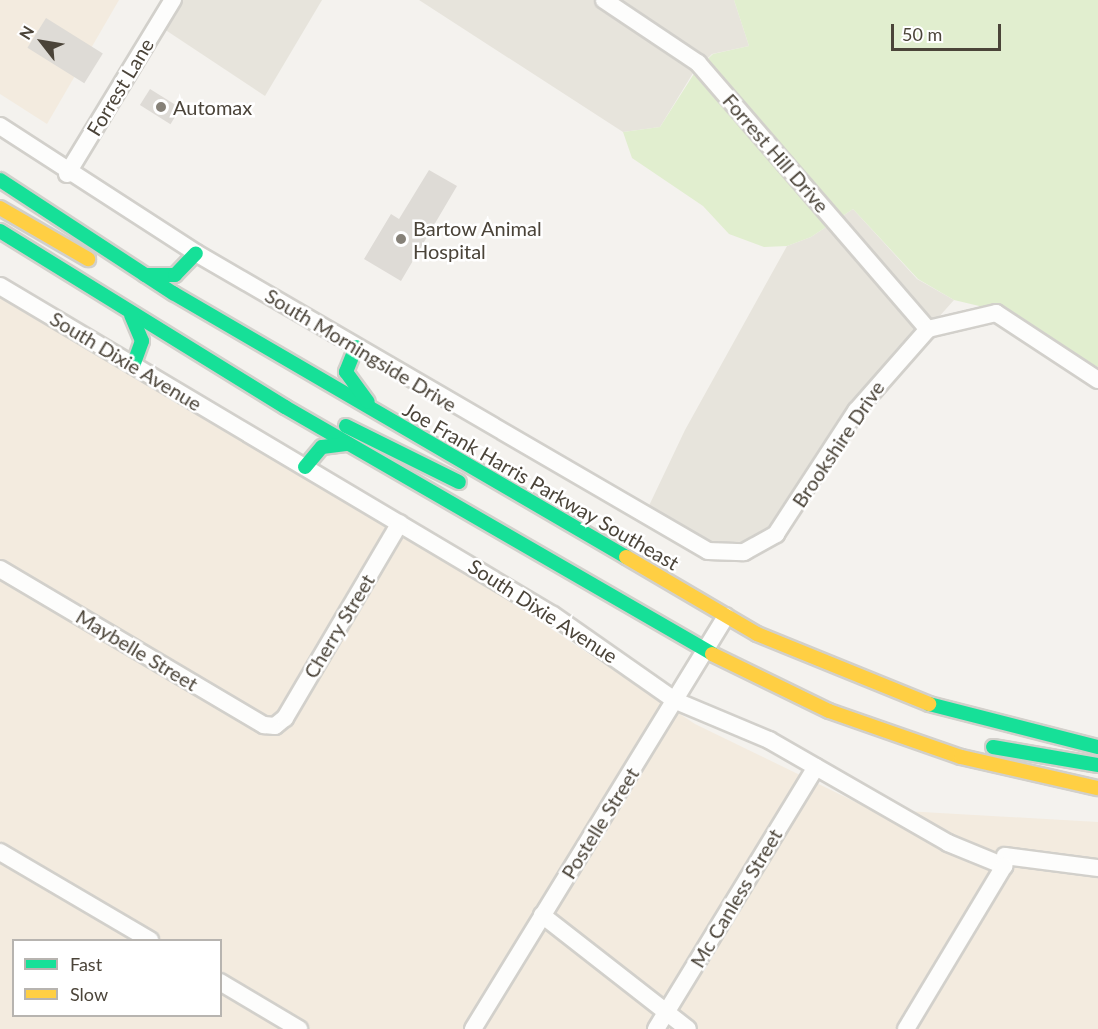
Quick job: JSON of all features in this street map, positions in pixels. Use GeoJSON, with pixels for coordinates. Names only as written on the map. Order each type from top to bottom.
{"type":"FeatureCollection","features":[{"type":"Feature","properties":{"kind":"main road","name":"Joe Frank Harris Parkway Southeast"},"geometry":{"type":"LineString","coordinates":[[0,180],[145,275],[384,418],[716,627],[936,708],[1098,747]]}},
{"type":"Feature","properties":{"kind":"main road"},"geometry":{"type":"LineString","coordinates":[[0,208],[104,268],[173,292]]}},
{"type":"Feature","properties":{"kind":"main road"},"geometry":{"type":"LineString","coordinates":[[0,231],[131,315],[285,407],[705,652],[851,719],[970,759],[1098,788]]}},
{"type":"Feature","properties":{"kind":"main road"},"geometry":{"type":"LineString","coordinates":[[145,275],[175,275],[196,253]]}},
{"type":"Feature","properties":{"kind":"main road"},"geometry":{"type":"LineString","coordinates":[[131,315],[142,340],[133,366]]}},
{"type":"Feature","properties":{"kind":"main road"},"geometry":{"type":"LineString","coordinates":[[356,347],[346,365],[348,379],[384,418]]}},
{"type":"Feature","properties":{"kind":"main road"},"geometry":{"type":"LineString","coordinates":[[285,407],[368,435],[476,492]]}},
{"type":"Feature","properties":{"kind":"main road"},"geometry":{"type":"LineString","coordinates":[[305,467],[322,447],[348,444]]}},
{"type":"Feature","properties":{"kind":"main road"},"geometry":{"type":"LineString","coordinates":[[716,627],[730,644]]}},
{"type":"Feature","properties":{"kind":"main road"},"geometry":{"type":"LineString","coordinates":[[747,653],[800,680]]}},
{"type":"Feature","properties":{"kind":"main road"},"geometry":{"type":"LineString","coordinates":[[979,743],[1098,765]]}},
{"type":"Feature","properties":{"kind":"street","name":"Forrest Lane"},"geometry":{"type":"LineString","coordinates":[[67,174],[173,0]]}},
{"type":"Feature","properties":{"kind":"street","name":"Forrest Hill Drive"},"geometry":{"type":"LineString","coordinates":[[603,0],[698,63],[928,329]]}},
{"type":"Feature","properties":{"kind":"street","name":"South Morningside Drive"},"geometry":{"type":"LineString","coordinates":[[0,126],[67,174],[196,253],[685,542],[732,554]]}},
{"type":"Feature","properties":{"kind":"street","name":"South Dixie Avenue"},"geometry":{"type":"LineString","coordinates":[[0,286],[553,615],[676,701],[769,740],[948,843],[1004,866]]}},
{"type":"Feature","properties":{"kind":"street"},"geometry":{"type":"LineString","coordinates":[[928,329],[996,313],[1098,380]]}},
{"type":"Feature","properties":{"kind":"street","name":"Brookshire Drive"},"geometry":{"type":"LineString","coordinates":[[732,554],[776,534],[856,411],[928,329]]}},
{"type":"Feature","properties":{"kind":"street","name":"Cherry Street"},"geometry":{"type":"LineString","coordinates":[[275,726],[285,718],[400,523]]}},
{"type":"Feature","properties":{"kind":"street","name":"Maybelle Street"},"geometry":{"type":"LineString","coordinates":[[0,569],[264,725],[275,726]]}},
{"type":"Feature","properties":{"kind":"street","name":"Postelle Street"},"geometry":{"type":"LineString","coordinates":[[473,1029],[676,701],[705,652],[716,627]]}},
{"type":"Feature","properties":{"kind":"street","name":"Mc Canless Street"},"geometry":{"type":"LineString","coordinates":[[656,1029],[816,767]]}},
{"type":"Feature","properties":{"kind":"street"},"geometry":{"type":"LineString","coordinates":[[0,852],[148,939]]}},
{"type":"Feature","properties":{"kind":"street"},"geometry":{"type":"LineString","coordinates":[[906,1029],[1004,866],[1005,856],[1098,868]]}},
{"type":"Feature","properties":{"kind":"street"},"geometry":{"type":"LineString","coordinates":[[542,915],[688,1029]]}},
{"type":"Feature","properties":{"kind":"street"},"geometry":{"type":"LineString","coordinates":[[222,983],[291,1027]]}},
{"type":"Feature","properties":{"kind":"shaded area"},"geometry":{"type":"Polygon","coordinates":[[[0,0],[119,0],[47,124],[0,94],[0,0]]]}},
{"type":"Feature","properties":{"kind":"shaded area"},"geometry":{"type":"Polygon","coordinates":[[[172,0],[322,0],[265,96],[158,25],[172,0]]]}},
{"type":"Feature","properties":{"kind":"shaded area"},"geometry":{"type":"Polygon","coordinates":[[[419,0],[734,0],[749,46],[712,54],[693,73],[660,127],[623,132],[419,0]]]}},
{"type":"Feature","properties":{"kind":"shaded area"},"geometry":{"type":"Polygon","coordinates":[[[853,209],[917,279],[954,300],[928,329],[898,347],[856,397],[801,489],[764,532],[736,544],[713,545],[646,512],[685,430],[787,246],[811,237],[853,209]]]}},
{"type":"Feature","properties":{"kind":"shaded area"},"geometry":{"type":"Polygon","coordinates":[[[0,297],[480,582],[695,724],[870,809],[1098,822],[1098,1029],[0,1029],[0,297]]]}},
{"type":"Feature","properties":{"kind":"green space"},"geometry":{"type":"Polygon","coordinates":[[[734,0],[1098,0],[1098,367],[996,310],[954,300],[918,279],[853,209],[811,237],[787,246],[764,247],[729,234],[703,206],[632,158],[623,132],[660,127],[697,69],[713,54],[749,46],[734,0]]]}},
{"type":"Feature","properties":{"kind":"building"},"geometry":{"type":"Polygon","coordinates":[[[46,18],[103,54],[84,83],[27,48],[46,18]]]}},
{"type":"Feature","properties":{"kind":"building","name":"Automax"},"geometry":{"type":"Polygon","coordinates":[[[150,89],[181,108],[170,124],[140,105],[150,89]]]}},
{"type":"Feature","properties":{"kind":"building","name":"Bartow Animal Hospital"},"geometry":{"type":"Polygon","coordinates":[[[429,170],[457,186],[401,281],[364,259],[391,214],[399,219],[429,170]]]}},
{"type":"Feature","properties":{"kind":"traffic: fast"},"geometry":{"type":"LineString","coordinates":[[0,180],[173,293],[626,557]]}},
{"type":"Feature","properties":{"kind":"traffic: fast"},"geometry":{"type":"LineString","coordinates":[[0,231],[285,407],[712,654]]}},
{"type":"Feature","properties":{"kind":"traffic: fast"},"geometry":{"type":"LineString","coordinates":[[145,275],[175,275],[196,253]]}},
{"type":"Feature","properties":{"kind":"traffic: fast"},"geometry":{"type":"LineString","coordinates":[[131,315],[142,341],[133,366]]}},
{"type":"Feature","properties":{"kind":"traffic: fast"},"geometry":{"type":"LineString","coordinates":[[356,347],[346,372],[368,402]]}},
{"type":"Feature","properties":{"kind":"traffic: fast"},"geometry":{"type":"LineString","coordinates":[[346,426],[459,482]]}},
{"type":"Feature","properties":{"kind":"traffic: fast"},"geometry":{"type":"LineString","coordinates":[[305,467],[322,447],[348,444]]}},
{"type":"Feature","properties":{"kind":"traffic: fast"},"geometry":{"type":"LineString","coordinates":[[929,704],[1098,747]]}},
{"type":"Feature","properties":{"kind":"traffic: fast"},"geometry":{"type":"LineString","coordinates":[[993,747],[1098,765]]}},
{"type":"Feature","properties":{"kind":"traffic: slow"},"geometry":{"type":"LineString","coordinates":[[0,208],[88,259]]}},
{"type":"Feature","properties":{"kind":"traffic: slow"},"geometry":{"type":"LineString","coordinates":[[626,557],[757,634],[929,704]]}},
{"type":"Feature","properties":{"kind":"traffic: slow"},"geometry":{"type":"LineString","coordinates":[[712,654],[829,711],[961,757],[1098,788]]}},
{"type":"Feature","properties":{"kind":"place","name":"Automax"},"geometry":{"type":"Point","coordinates":[161,107]}},
{"type":"Feature","properties":{"kind":"place","name":"Bartow Animal Hospital"},"geometry":{"type":"Point","coordinates":[401,239]}}]}
